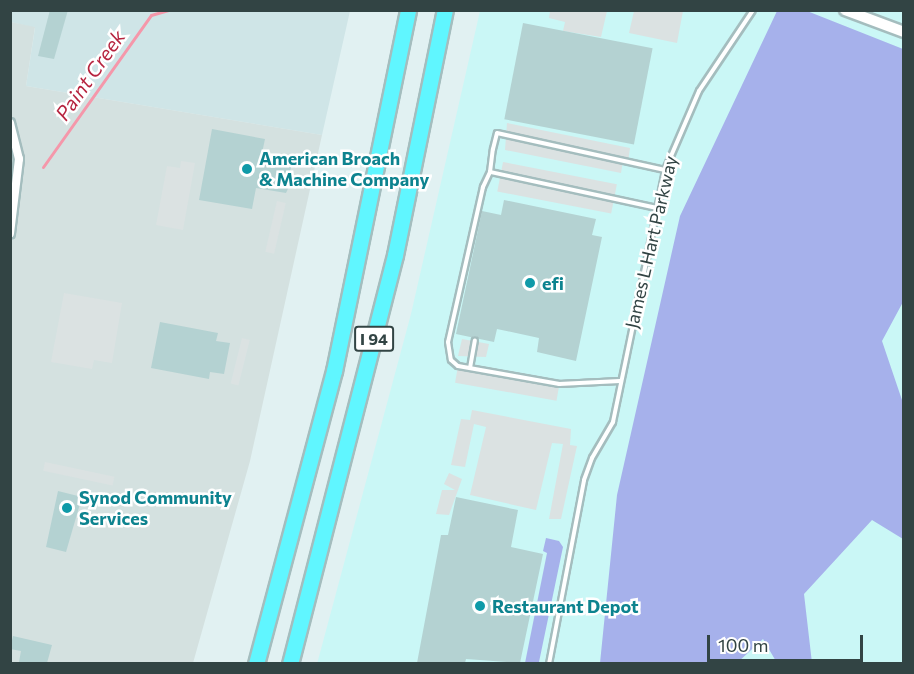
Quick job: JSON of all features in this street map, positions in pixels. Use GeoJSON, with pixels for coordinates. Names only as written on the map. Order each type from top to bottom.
{"type":"FeatureCollection","features":[{"type":"Feature","properties":{"kind":"highway","name":"I 94"},"geometry":{"type":"LineString","coordinates":[[256,663],[334,371],[408,10]]}},
{"type":"Feature","properties":{"kind":"highway","name":"I 94"},"geometry":{"type":"LineString","coordinates":[[290,663],[395,255],[445,10]]}},
{"type":"Feature","properties":{"kind":"street"},"geometry":{"type":"LineString","coordinates":[[845,10],[903,32]]}},
{"type":"Feature","properties":{"kind":"street"},"geometry":{"type":"LineString","coordinates":[[10,123],[19,159],[10,233]]}},
{"type":"Feature","properties":{"kind":"lane","name":"James L Hart Parkway"},"geometry":{"type":"LineString","coordinates":[[549,663],[584,480],[592,458],[613,422],[665,170],[699,91],[753,10]]}},
{"type":"Feature","properties":{"kind":"lane"},"geometry":{"type":"LineString","coordinates":[[620,381],[559,384],[470,368],[451,360],[448,342],[483,187],[490,172],[497,133],[665,170]]}},
{"type":"Feature","properties":{"kind":"lane"},"geometry":{"type":"LineString","coordinates":[[490,172],[657,208]]}},
{"type":"Feature","properties":{"kind":"lane"},"geometry":{"type":"LineString","coordinates":[[470,368],[475,340]]}},
{"type":"Feature","properties":{"kind":"shaded area"},"geometry":{"type":"Polygon","coordinates":[[[11,10],[350,11],[322,135],[26,86],[35,28],[11,22],[11,10]]]}},
{"type":"Feature","properties":{"kind":"shaded area"},"geometry":{"type":"Polygon","coordinates":[[[550,10],[607,11],[601,37],[563,31],[565,22],[549,18],[550,10]]]}},
{"type":"Feature","properties":{"kind":"shaded area"},"geometry":{"type":"Polygon","coordinates":[[[480,11],[903,11],[903,663],[317,664],[411,314],[480,11]]]}},
{"type":"Feature","properties":{"kind":"shaded area"},"geometry":{"type":"Polygon","coordinates":[[[634,11],[683,11],[677,43],[629,33],[634,11]]]}},
{"type":"Feature","properties":{"kind":"shaded area"},"geometry":{"type":"Polygon","coordinates":[[[777,11],[807,11],[903,49],[903,302],[882,341],[903,403],[903,539],[872,520],[804,594],[812,663],[777,663],[763,639],[737,663],[600,663],[617,495],[680,216],[777,11]]]}},
{"type":"Feature","properties":{"kind":"shaded area"},"geometry":{"type":"Polygon","coordinates":[[[11,22],[35,27],[26,86],[322,135],[250,461],[193,663],[11,664],[11,22]]]}},
{"type":"Feature","properties":{"kind":"shaded area"},"geometry":{"type":"Polygon","coordinates":[[[507,123],[630,148],[628,162],[623,161],[621,173],[505,150],[507,123]]]}},
{"type":"Feature","properties":{"kind":"shaded area"},"geometry":{"type":"Polygon","coordinates":[[[181,161],[195,163],[183,230],[156,225],[167,166],[180,168],[181,161]]]}},
{"type":"Feature","properties":{"kind":"shaded area"},"geometry":{"type":"Polygon","coordinates":[[[503,162],[617,184],[611,214],[497,191],[503,162]]]}},
{"type":"Feature","properties":{"kind":"shaded area"},"geometry":{"type":"Polygon","coordinates":[[[277,201],[286,203],[274,254],[265,252],[277,201]]]}},
{"type":"Feature","properties":{"kind":"shaded area"},"geometry":{"type":"Polygon","coordinates":[[[64,293],[122,303],[112,363],[94,360],[92,369],[51,362],[64,293]]]}},
{"type":"Feature","properties":{"kind":"shaded area"},"geometry":{"type":"Polygon","coordinates":[[[242,338],[250,340],[238,386],[231,384],[242,338]]]}},
{"type":"Feature","properties":{"kind":"shaded area"},"geometry":{"type":"Polygon","coordinates":[[[462,339],[489,344],[486,357],[458,356],[462,339]]]}},
{"type":"Feature","properties":{"kind":"shaded area"},"geometry":{"type":"Polygon","coordinates":[[[458,366],[559,384],[556,401],[455,383],[458,366]]]}},
{"type":"Feature","properties":{"kind":"shaded area"},"geometry":{"type":"Polygon","coordinates":[[[472,410],[571,429],[570,445],[577,446],[561,519],[549,519],[563,444],[552,443],[536,510],[470,495],[486,427],[474,424],[465,467],[451,465],[461,419],[470,420],[472,410]]]}},
{"type":"Feature","properties":{"kind":"shaded area"},"geometry":{"type":"Polygon","coordinates":[[[45,462],[114,477],[113,486],[43,471],[45,462]]]}},
{"type":"Feature","properties":{"kind":"shaded area"},"geometry":{"type":"Polygon","coordinates":[[[449,473],[462,479],[449,515],[436,514],[442,490],[455,490],[444,484],[449,473]]]}},
{"type":"Feature","properties":{"kind":"shaded area"},"geometry":{"type":"Polygon","coordinates":[[[546,538],[559,541],[563,547],[539,662],[525,663],[547,553],[543,551],[546,538]]]}},
{"type":"Feature","properties":{"kind":"building"},"geometry":{"type":"Polygon","coordinates":[[[50,10],[68,10],[54,59],[38,56],[50,10]]]}},
{"type":"Feature","properties":{"kind":"building"},"geometry":{"type":"Polygon","coordinates":[[[523,23],[653,48],[634,144],[504,119],[523,23]]]}},
{"type":"Feature","properties":{"kind":"building","name":"American Broach & Machine Company"},"geometry":{"type":"Polygon","coordinates":[[[212,129],[265,139],[261,158],[292,164],[289,175],[294,176],[286,193],[256,188],[252,209],[199,200],[212,129]]]}},
{"type":"Feature","properties":{"kind":"building","name":"efi"},"geometry":{"type":"Polygon","coordinates":[[[504,200],[596,219],[592,235],[602,237],[576,361],[537,352],[539,338],[497,329],[494,342],[456,334],[482,211],[501,215],[504,200]]]}},
{"type":"Feature","properties":{"kind":"building"},"geometry":{"type":"Polygon","coordinates":[[[160,322],[218,333],[216,341],[230,343],[224,374],[210,372],[209,379],[151,368],[160,322]]]}},
{"type":"Feature","properties":{"kind":"building"},"geometry":{"type":"Polygon","coordinates":[[[58,491],[82,497],[66,552],[46,547],[58,491]]]}},
{"type":"Feature","properties":{"kind":"building","name":"Restaurant Depot"},"geometry":{"type":"Polygon","coordinates":[[[456,497],[518,510],[511,547],[543,554],[520,663],[466,659],[465,663],[417,663],[441,535],[448,535],[456,497]]]}},
{"type":"Feature","properties":{"kind":"building"},"geometry":{"type":"Polygon","coordinates":[[[13,636],[52,645],[47,663],[19,662],[21,651],[10,649],[13,636]]]}},
{"type":"Feature","properties":{"kind":"waterway","name":"Paint Creek"},"geometry":{"type":"LineString","coordinates":[[43,167],[151,15],[168,10]]}},
{"type":"Feature","properties":{"kind":"place","name":"American Broach & Machine Company"},"geometry":{"type":"Point","coordinates":[247,169]}},
{"type":"Feature","properties":{"kind":"place","name":"efi"},"geometry":{"type":"Point","coordinates":[530,283]}},
{"type":"Feature","properties":{"kind":"place","name":"Synod Community Services"},"geometry":{"type":"Point","coordinates":[67,508]}},
{"type":"Feature","properties":{"kind":"place","name":"Restaurant Depot"},"geometry":{"type":"Point","coordinates":[480,606]}}]}
